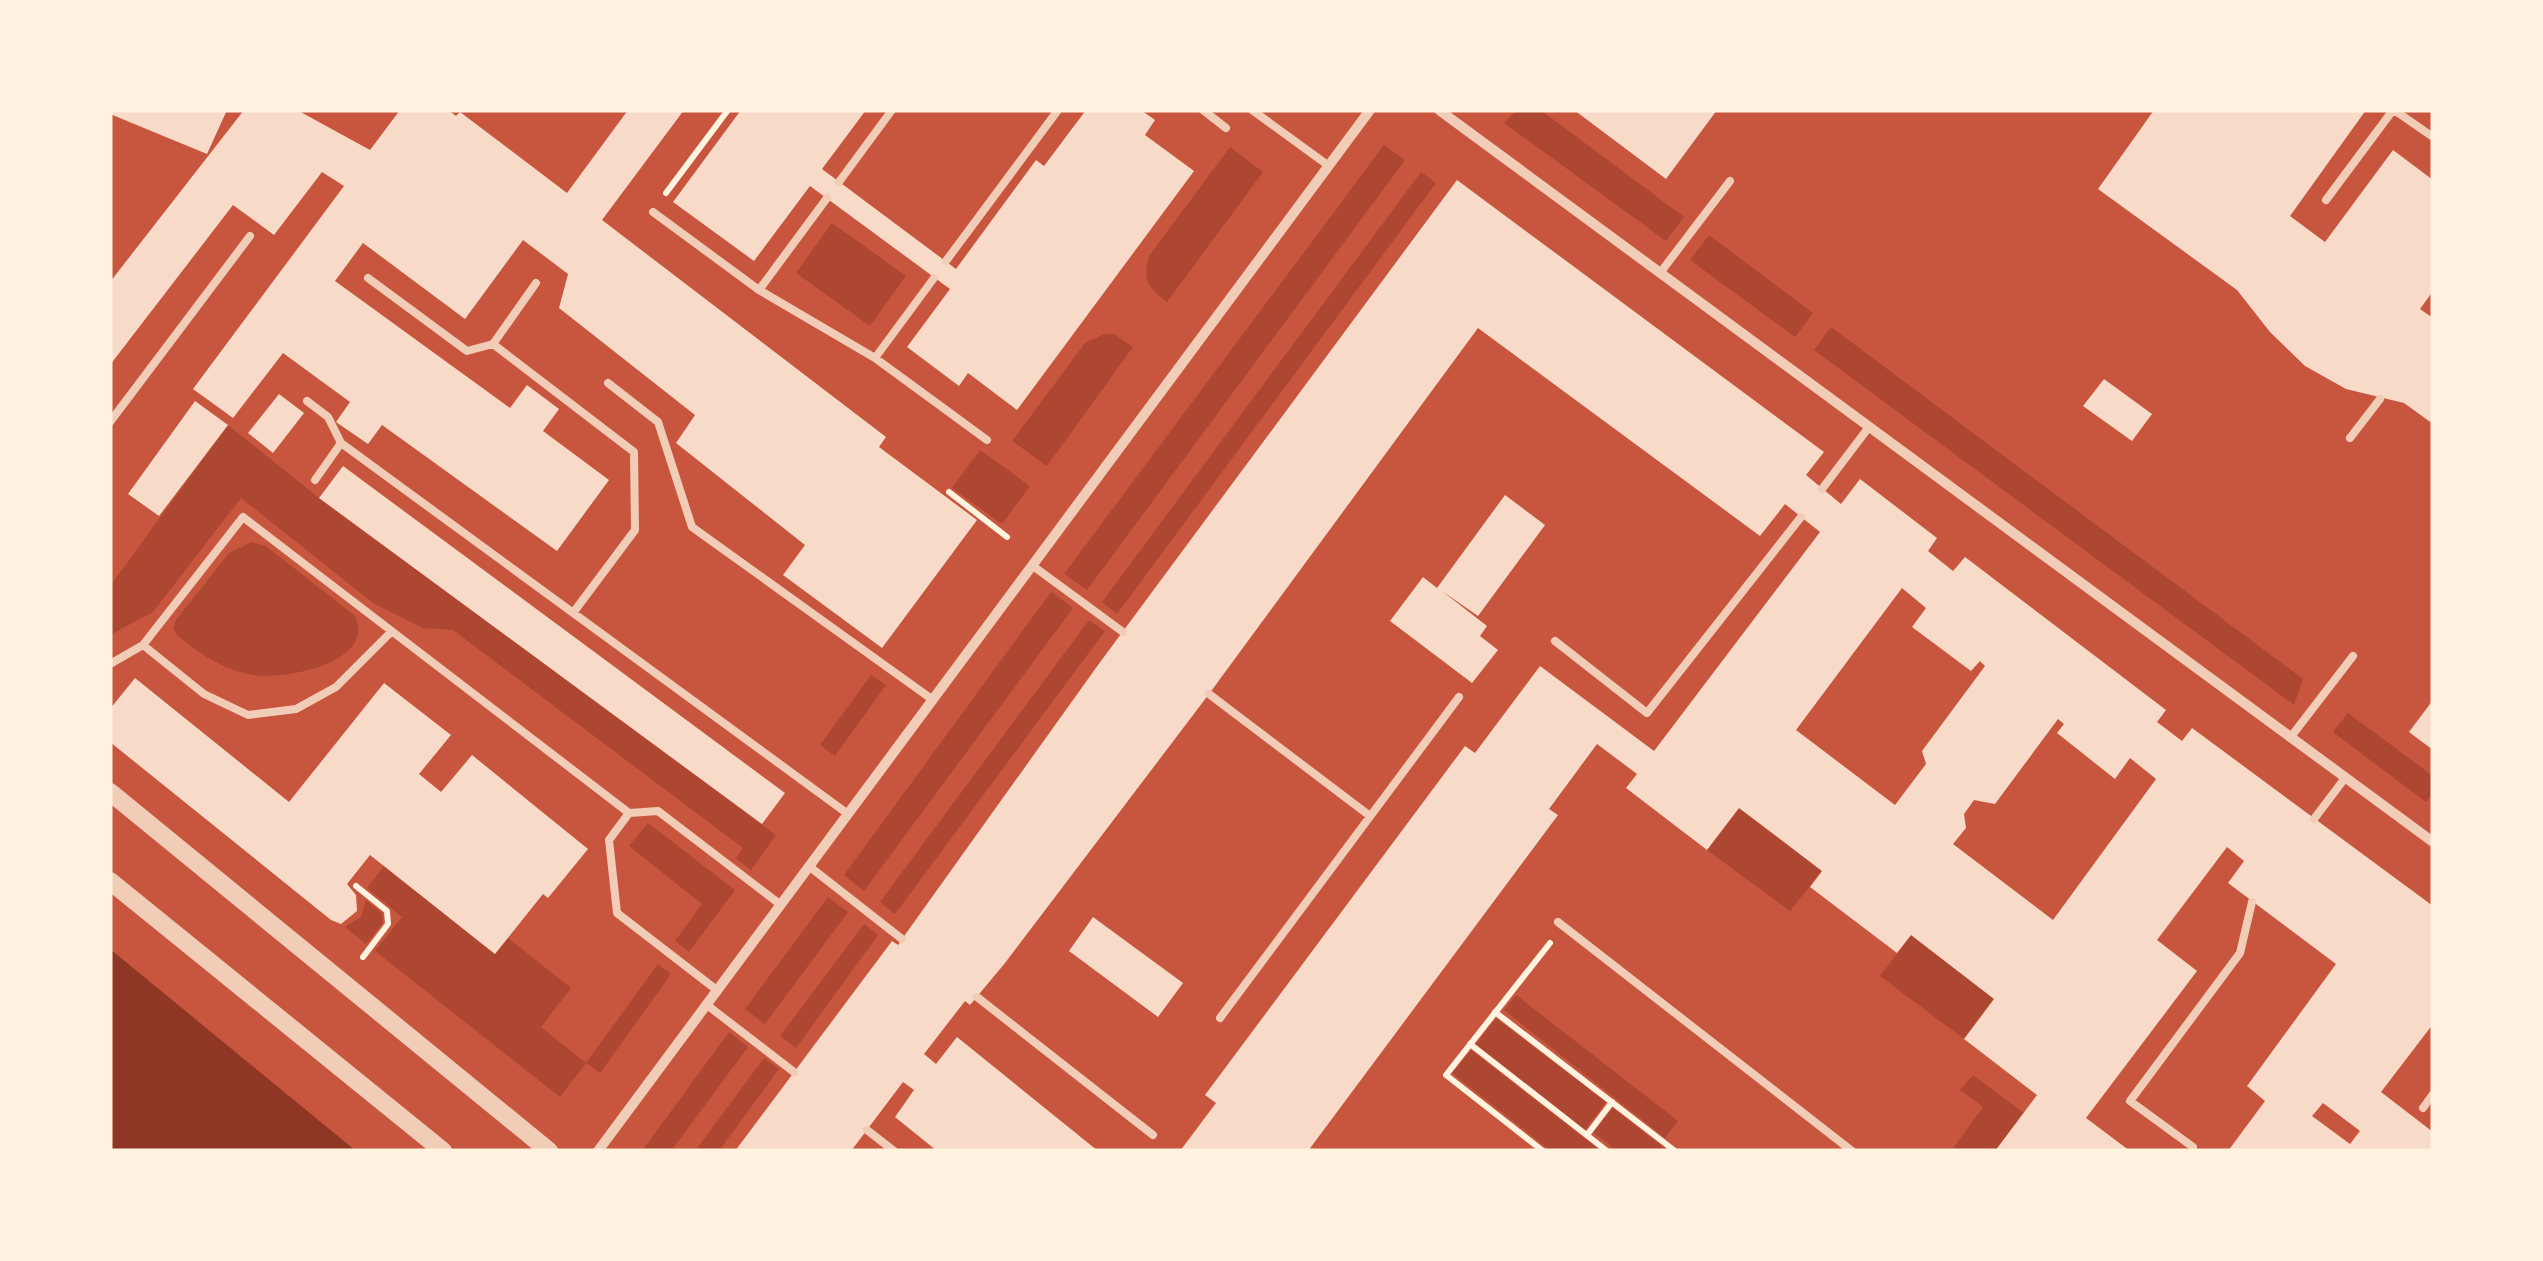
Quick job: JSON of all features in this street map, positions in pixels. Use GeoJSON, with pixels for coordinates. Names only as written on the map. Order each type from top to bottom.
{"type":"FeatureCollection","features":[{"type":"Feature","properties":{"kind":"street"},"geometry":{"type":"LineString","coordinates":[[598,1151],[1370,110]]}},
{"type":"Feature","properties":{"kind":"street"},"geometry":{"type":"LineString","coordinates":[[1439,110],[2290,738],[2431,836]]}},
{"type":"Feature","properties":{"kind":"street"},"geometry":{"type":"LineString","coordinates":[[110,792],[549,1151]]}},
{"type":"Feature","properties":{"kind":"street"},"geometry":{"type":"LineString","coordinates":[[110,880],[443,1151]]}},
{"type":"Feature","properties":{"kind":"lane"},"geometry":{"type":"LineString","coordinates":[[839,182],[892,110]]}},
{"type":"Feature","properties":{"kind":"lane"},"geometry":{"type":"LineString","coordinates":[[946,261],[1058,110]]}},
{"type":"Feature","properties":{"kind":"lane"},"geometry":{"type":"LineString","coordinates":[[1203,110],[1226,128]]}},
{"type":"Feature","properties":{"kind":"lane"},"geometry":{"type":"LineString","coordinates":[[1252,110],[1329,166]]}},
{"type":"Feature","properties":{"kind":"lane"},"geometry":{"type":"LineString","coordinates":[[2326,200],[2394,110],[2433,138]]}},
{"type":"Feature","properties":{"kind":"lane"},"geometry":{"type":"LineString","coordinates":[[1660,273],[1730,181]]}},
{"type":"Feature","properties":{"kind":"lane"},"geometry":{"type":"LineString","coordinates":[[758,290],[827,198]]}},
{"type":"Feature","properties":{"kind":"lane"},"geometry":{"type":"LineString","coordinates":[[652,212],[758,290],[875,358],[987,440]]}},
{"type":"Feature","properties":{"kind":"lane"},"geometry":{"type":"LineString","coordinates":[[110,422],[250,236]]}},
{"type":"Feature","properties":{"kind":"lane"},"geometry":{"type":"LineString","coordinates":[[368,278],[467,351],[493,344],[536,283]]}},
{"type":"Feature","properties":{"kind":"lane"},"geometry":{"type":"LineString","coordinates":[[875,358],[934,278]]}},
{"type":"Feature","properties":{"kind":"lane"},"geometry":{"type":"LineString","coordinates":[[493,344],[634,452],[635,530],[574,612]]}},
{"type":"Feature","properties":{"kind":"lane"},"geometry":{"type":"LineString","coordinates":[[608,382],[658,422],[692,527],[933,700]]}},
{"type":"Feature","properties":{"kind":"lane"},"geometry":{"type":"LineString","coordinates":[[2350,438],[2380,399]]}},
{"type":"Feature","properties":{"kind":"lane"},"geometry":{"type":"LineString","coordinates":[[308,401],[328,418],[341,443],[848,814]]}},
{"type":"Feature","properties":{"kind":"lane"},"geometry":{"type":"LineString","coordinates":[[1822,489],[1869,427]]}},
{"type":"Feature","properties":{"kind":"lane"},"geometry":{"type":"LineString","coordinates":[[315,480],[341,443]]}},
{"type":"Feature","properties":{"kind":"lane"},"geometry":{"type":"LineString","coordinates":[[110,664],[143,644],[243,517],[629,813],[658,811],[782,905]]}},
{"type":"Feature","properties":{"kind":"lane"},"geometry":{"type":"LineString","coordinates":[[1555,641],[1646,712],[1802,517]]}},
{"type":"Feature","properties":{"kind":"lane"},"geometry":{"type":"LineString","coordinates":[[1032,566],[1123,632]]}},
{"type":"Feature","properties":{"kind":"lane"},"geometry":{"type":"LineString","coordinates":[[143,644],[204,694],[248,716],[296,709],[336,688],[392,632]]}},
{"type":"Feature","properties":{"kind":"lane"},"geometry":{"type":"LineString","coordinates":[[2290,738],[2352,656]]}},
{"type":"Feature","properties":{"kind":"lane"},"geometry":{"type":"LineString","coordinates":[[1209,694],[1370,816]]}},
{"type":"Feature","properties":{"kind":"lane"},"geometry":{"type":"LineString","coordinates":[[1220,1018],[1458,697]]}},
{"type":"Feature","properties":{"kind":"lane"},"geometry":{"type":"LineString","coordinates":[[2314,819],[2345,778]]}},
{"type":"Feature","properties":{"kind":"lane"},"geometry":{"type":"LineString","coordinates":[[629,813],[609,840],[618,914],[718,991]]}},
{"type":"Feature","properties":{"kind":"lane"},"geometry":{"type":"LineString","coordinates":[[810,867],[902,939]]}},
{"type":"Feature","properties":{"kind":"lane"},"geometry":{"type":"LineString","coordinates":[[2193,1148],[2130,1100],[2240,953],[2252,902]]}},
{"type":"Feature","properties":{"kind":"lane"},"geometry":{"type":"LineString","coordinates":[[1560,924],[1852,1151]]}},
{"type":"Feature","properties":{"kind":"lane"},"geometry":{"type":"LineString","coordinates":[[977,997],[1154,1135]]}},
{"type":"Feature","properties":{"kind":"lane"},"geometry":{"type":"LineString","coordinates":[[707,1005],[794,1072]]}},
{"type":"Feature","properties":{"kind":"lane"},"geometry":{"type":"LineString","coordinates":[[2423,1108],[2433,1094]]}},
{"type":"Feature","properties":{"kind":"lane"},"geometry":{"type":"LineString","coordinates":[[867,1130],[894,1151]]}},
{"type":"Feature","properties":{"kind":"path"},"geometry":{"type":"LineString","coordinates":[[652,212],[728,110]]}},
{"type":"Feature","properties":{"kind":"path"},"geometry":{"type":"LineString","coordinates":[[948,492],[1007,537]]}},
{"type":"Feature","properties":{"kind":"path"},"geometry":{"type":"LineString","coordinates":[[356,886],[388,911],[388,924],[362,957]]}},
{"type":"Feature","properties":{"kind":"path"},"geometry":{"type":"LineString","coordinates":[[1543,1151],[1446,1075],[1560,924]]}},
{"type":"Feature","properties":{"kind":"path"},"geometry":{"type":"LineString","coordinates":[[1495,1012],[1675,1151]]}},
{"type":"Feature","properties":{"kind":"path"},"geometry":{"type":"LineString","coordinates":[[1470,1044],[1608,1151]]}},
{"type":"Feature","properties":{"kind":"path"},"geometry":{"type":"LineString","coordinates":[[1586,1135],[1612,1102]]}},
{"type":"Feature","properties":{"kind":"shaded area"},"geometry":{"type":"Polygon","coordinates":[[[1517,110],[1542,111],[1684,217],[1666,241],[1504,123],[1517,110]]]}},
{"type":"Feature","properties":{"kind":"shaded area"},"geometry":{"type":"Polygon","coordinates":[[[1384,145],[1405,160],[1087,590],[1064,574],[1384,145]]]}},
{"type":"Feature","properties":{"kind":"shaded area"},"geometry":{"type":"Polygon","coordinates":[[[1230,147],[1263,172],[1167,302],[1148,283],[1149,256],[1230,147]]]}},
{"type":"Feature","properties":{"kind":"shaded area"},"geometry":{"type":"Polygon","coordinates":[[[1421,172],[1436,183],[1117,614],[1102,602],[1421,172]]]}},
{"type":"Feature","properties":{"kind":"shaded area"},"geometry":{"type":"Polygon","coordinates":[[[832,223],[906,276],[870,326],[796,273],[832,223]]]}},
{"type":"Feature","properties":{"kind":"shaded area"},"geometry":{"type":"Polygon","coordinates":[[[1709,235],[1813,313],[1795,337],[1690,260],[1709,235]]]}},
{"type":"Feature","properties":{"kind":"shaded area"},"geometry":{"type":"Polygon","coordinates":[[[1831,327],[2303,679],[2294,705],[1814,350],[1831,327]]]}},
{"type":"Feature","properties":{"kind":"shaded area"},"geometry":{"type":"Polygon","coordinates":[[[1114,334],[1133,347],[1047,466],[1012,441],[1085,343],[1114,334]]]}},
{"type":"Feature","properties":{"kind":"shaded area"},"geometry":{"type":"Polygon","coordinates":[[[228,425],[319,498],[776,835],[751,870],[736,859],[743,848],[453,630],[423,628],[373,603],[241,498],[153,612],[110,635],[110,586],[228,425]]]}},
{"type":"Feature","properties":{"kind":"shaded area"},"geometry":{"type":"Polygon","coordinates":[[[980,450],[1030,486],[1002,524],[952,488],[980,450]]]}},
{"type":"Feature","properties":{"kind":"shaded area"},"geometry":{"type":"Polygon","coordinates":[[[252,542],[266,546],[355,616],[358,632],[353,646],[341,657],[304,671],[252,675],[212,660],[177,635],[173,628],[176,620],[229,553],[252,542]]]}},
{"type":"Feature","properties":{"kind":"shaded area"},"geometry":{"type":"Polygon","coordinates":[[[1051,592],[1073,608],[864,891],[844,875],[1051,592]]]}},
{"type":"Feature","properties":{"kind":"shaded area"},"geometry":{"type":"Polygon","coordinates":[[[1089,620],[1105,631],[895,914],[880,902],[1089,620]]]}},
{"type":"Feature","properties":{"kind":"shaded area"},"geometry":{"type":"Polygon","coordinates":[[[871,675],[886,685],[835,756],[820,745],[871,675]]]}},
{"type":"Feature","properties":{"kind":"shaded area"},"geometry":{"type":"Polygon","coordinates":[[[2348,713],[2433,776],[2433,793],[2426,802],[2333,732],[2348,713]]]}},
{"type":"Feature","properties":{"kind":"shaded area"},"geometry":{"type":"Polygon","coordinates":[[[1739,808],[1822,871],[1790,911],[1707,850],[1739,808]]]}},
{"type":"Feature","properties":{"kind":"shaded area"},"geometry":{"type":"Polygon","coordinates":[[[648,823],[735,890],[689,952],[675,941],[702,904],[629,846],[648,823]]]}},
{"type":"Feature","properties":{"kind":"shaded area"},"geometry":{"type":"Polygon","coordinates":[[[384,866],[494,954],[508,938],[571,988],[541,1027],[586,1063],[560,1097],[375,951],[402,917],[367,888],[384,866]]]}},
{"type":"Feature","properties":{"kind":"shaded area"},"geometry":{"type":"Polygon","coordinates":[[[828,897],[848,912],[765,1024],[745,1009],[828,897]]]}},
{"type":"Feature","properties":{"kind":"shaded area"},"geometry":{"type":"Polygon","coordinates":[[[366,900],[382,913],[383,923],[366,944],[345,927],[361,917],[366,900]]]}},
{"type":"Feature","properties":{"kind":"shaded area"},"geometry":{"type":"Polygon","coordinates":[[[864,924],[878,935],[796,1048],[780,1036],[864,924]]]}},
{"type":"Feature","properties":{"kind":"shaded area"},"geometry":{"type":"Polygon","coordinates":[[[1911,935],[1994,999],[1964,1039],[1880,976],[1911,935]]]}},
{"type":"Feature","properties":{"kind":"shaded area"},"geometry":{"type":"Polygon","coordinates":[[[110,949],[356,1151],[110,1151],[110,949]]]}},
{"type":"Feature","properties":{"kind":"shaded area"},"geometry":{"type":"Polygon","coordinates":[[[658,964],[671,974],[600,1073],[586,1063],[658,964]]]}},
{"type":"Feature","properties":{"kind":"shaded area"},"geometry":{"type":"Polygon","coordinates":[[[1516,995],[1678,1121],[1665,1138],[1504,1010],[1516,995]]]}},
{"type":"Feature","properties":{"kind":"shaded area"},"geometry":{"type":"Polygon","coordinates":[[[1496,1018],[1606,1102],[1585,1130],[1476,1044],[1496,1018]]]}},
{"type":"Feature","properties":{"kind":"shaded area"},"geometry":{"type":"Polygon","coordinates":[[[729,1032],[748,1047],[671,1151],[642,1151],[729,1032]]]}},
{"type":"Feature","properties":{"kind":"shaded area"},"geometry":{"type":"Polygon","coordinates":[[[1471,1050],[1601,1151],[1551,1151],[1452,1073],[1471,1050]]]}},
{"type":"Feature","properties":{"kind":"shaded area"},"geometry":{"type":"Polygon","coordinates":[[[764,1058],[779,1069],[719,1151],[695,1151],[764,1058]]]}},
{"type":"Feature","properties":{"kind":"shaded area"},"geometry":{"type":"Polygon","coordinates":[[[1973,1075],[2024,1113],[1995,1151],[1951,1151],[1983,1107],[1960,1090],[1973,1075]]]}},
{"type":"Feature","properties":{"kind":"shaded area"},"geometry":{"type":"Polygon","coordinates":[[[1613,1108],[1668,1151],[1617,1151],[1593,1132],[1613,1108]]]}},
{"type":"Feature","properties":{"kind":"building"},"geometry":{"type":"Polygon","coordinates":[[[110,110],[227,110],[207,154],[110,114],[110,110]]]}},
{"type":"Feature","properties":{"kind":"building"},"geometry":{"type":"Polygon","coordinates":[[[244,110],[297,110],[370,150],[400,110],[448,110],[456,116],[460,112],[567,193],[628,110],[684,110],[602,220],[886,437],[879,447],[977,520],[882,648],[783,575],[805,545],[676,443],[695,415],[559,308],[568,274],[523,240],[465,319],[363,243],[335,281],[510,408],[527,385],[559,409],[543,431],[609,480],[557,551],[382,425],[368,444],[336,422],[350,402],[283,353],[233,418],[193,389],[344,186],[322,172],[274,235],[233,205],[110,365],[110,282],[244,110]]]}},
{"type":"Feature","properties":{"kind":"building"},"geometry":{"type":"Polygon","coordinates":[[[741,110],[866,110],[822,169],[956,269],[1036,160],[1044,166],[1086,110],[1141,110],[1155,120],[1145,135],[1194,171],[1017,410],[968,373],[959,386],[907,347],[950,289],[810,186],[754,261],[673,202],[741,110]]]}},
{"type":"Feature","properties":{"kind":"building"},"geometry":{"type":"Polygon","coordinates":[[[1574,110],[1717,110],[1666,179],[1574,110]]]}},
{"type":"Feature","properties":{"kind":"building"},"geometry":{"type":"Polygon","coordinates":[[[2154,110],[2366,110],[2290,216],[2325,242],[2393,150],[2433,180],[2433,291],[2420,309],[2433,318],[2433,424],[2404,403],[2346,389],[2305,366],[2270,332],[2237,290],[2098,189],[2154,110]]]}},
{"type":"Feature","properties":{"kind":"building"},"geometry":{"type":"Polygon","coordinates":[[[1457,180],[1824,452],[1806,475],[1841,504],[1860,479],[1937,538],[1928,551],[1953,571],[1965,557],[2166,710],[2157,722],[2182,741],[2192,728],[2433,906],[2433,1024],[2381,1092],[2433,1132],[2433,1151],[2228,1151],[2265,1101],[2247,1086],[2336,964],[2228,883],[2244,861],[2227,847],[2157,940],[2197,971],[2086,1118],[2130,1151],[1995,1151],[2037,1095],[1964,1039],[1994,999],[1911,935],[1897,953],[1810,887],[1822,871],[1739,808],[1707,850],[1626,788],[1637,774],[1597,744],[1549,809],[1558,815],[1308,1151],[1180,1151],[1216,1103],[1205,1095],[1465,746],[1475,753],[1540,666],[1654,751],[1820,532],[1785,504],[1760,536],[1478,328],[1005,963],[970,1005],[965,1001],[924,1054],[936,1064],[957,1037],[1098,1151],[937,1151],[895,1117],[914,1090],[903,1082],[851,1151],[735,1151],[892,941],[898,945],[1098,665],[1457,180]],[[1902,588],[1796,730],[1895,805],[1926,764],[1922,751],[1985,666],[1980,661],[1971,671],[1912,627],[1926,608],[1902,588]],[[2058,719],[1995,804],[1974,800],[1964,814],[1966,828],[1953,844],[2053,920],[2156,779],[2130,758],[2115,779],[2057,733],[2064,724],[2058,719]],[[2323,1103],[2312,1116],[2350,1144],[2360,1131],[2323,1103]]]}},
{"type":"Feature","properties":{"kind":"building"},"geometry":{"type":"Polygon","coordinates":[[[2104,379],[2152,414],[2132,441],[2083,406],[2104,379]]]}},
{"type":"Feature","properties":{"kind":"building"},"geometry":{"type":"Polygon","coordinates":[[[279,394],[304,413],[273,453],[248,433],[279,394]]]}},
{"type":"Feature","properties":{"kind":"building"},"geometry":{"type":"Polygon","coordinates":[[[195,401],[228,425],[159,516],[128,494],[195,401]]]}},
{"type":"Feature","properties":{"kind":"building"},"geometry":{"type":"Polygon","coordinates":[[[343,466],[785,793],[762,824],[319,498],[343,466]]]}},
{"type":"Feature","properties":{"kind":"building"},"geometry":{"type":"Polygon","coordinates":[[[1505,495],[1545,525],[1478,616],[1442,591],[1487,626],[1480,636],[1498,650],[1472,683],[1390,621],[1423,577],[1437,588],[1505,495]]]}},
{"type":"Feature","properties":{"kind":"building"},"geometry":{"type":"Polygon","coordinates":[[[135,678],[289,802],[384,683],[451,735],[419,774],[441,792],[472,755],[588,849],[548,898],[543,894],[495,954],[370,855],[347,884],[356,895],[357,911],[341,924],[331,920],[110,742],[110,709],[135,678]]]}},
{"type":"Feature","properties":{"kind":"building"},"geometry":{"type":"Polygon","coordinates":[[[2433,700],[2433,750],[2409,732],[2433,700]]]}},
{"type":"Feature","properties":{"kind":"building"},"geometry":{"type":"Polygon","coordinates":[[[1093,917],[1183,983],[1158,1017],[1069,951],[1093,917]]]}}]}
